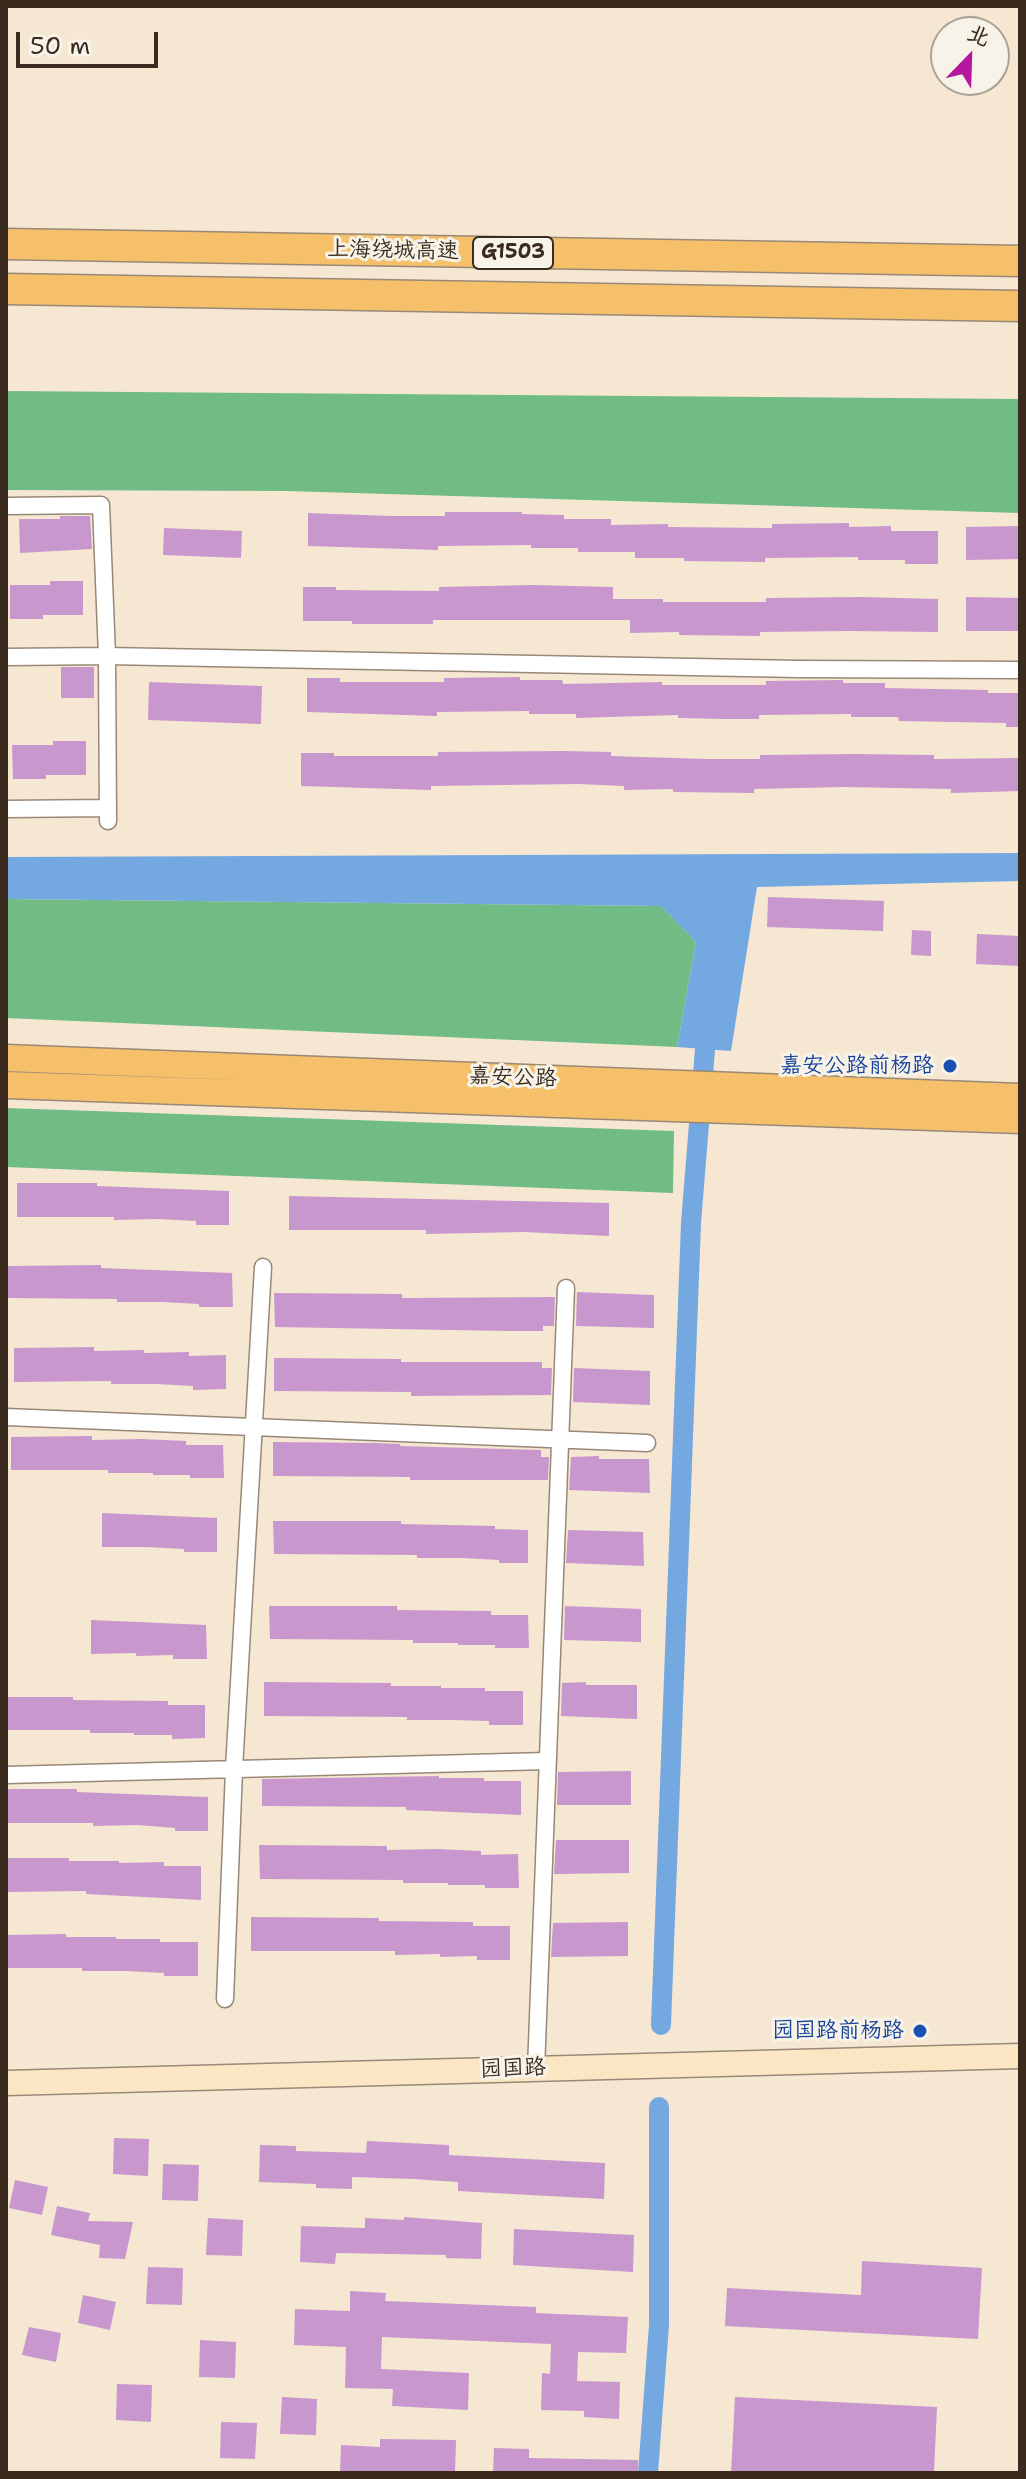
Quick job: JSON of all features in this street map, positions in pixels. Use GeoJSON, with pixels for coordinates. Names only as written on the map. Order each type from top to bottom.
{"type":"FeatureCollection","features":[{"type":"Feature","properties":{"kind":"highway","name":"上海绕城高速"},"geometry":{"type":"LineString","coordinates":[[6,244],[1020,261]]}},
{"type":"Feature","properties":{"kind":"highway","name":"上海绕城高速"},"geometry":{"type":"LineString","coordinates":[[6,289],[1020,306]]}},
{"type":"Feature","properties":{"kind":"main road","name":"嘉安公路"},"geometry":{"type":"LineString","coordinates":[[6,1058],[665,1096]]}},
{"type":"Feature","properties":{"kind":"main road","name":"嘉安公路"},"geometry":{"type":"LineString","coordinates":[[6,1085],[730,1098],[1020,1097]]}},
{"type":"Feature","properties":{"kind":"main road","name":"嘉安公路"},"geometry":{"type":"LineString","coordinates":[[730,1098],[1020,1120]]}},
{"type":"Feature","properties":{"kind":"street"},"geometry":{"type":"LineString","coordinates":[[6,506],[101,505],[107,656],[108,814],[6,809]]}},
{"type":"Feature","properties":{"kind":"street"},"geometry":{"type":"LineString","coordinates":[[6,657],[1020,670]]}},
{"type":"Feature","properties":{"kind":"street"},"geometry":{"type":"LineString","coordinates":[[225,1999],[234,1769],[263,1267]]}},
{"type":"Feature","properties":{"kind":"street"},"geometry":{"type":"LineString","coordinates":[[536,2069],[566,1288]]}},
{"type":"Feature","properties":{"kind":"street"},"geometry":{"type":"LineString","coordinates":[[6,1417],[647,1443]]}},
{"type":"Feature","properties":{"kind":"street"},"geometry":{"type":"LineString","coordinates":[[6,1775],[547,1761]]}},
{"type":"Feature","properties":{"kind":"street","name":"园国路"},"geometry":{"type":"LineString","coordinates":[[6,2083],[1020,2056]]}},
{"type":"Feature","properties":{"kind":"green space"},"geometry":{"type":"Polygon","coordinates":[[[6,391],[1020,399],[1020,513],[287,491],[6,490],[6,391]]]}},
{"type":"Feature","properties":{"kind":"green space"},"geometry":{"type":"Polygon","coordinates":[[[6,899],[661,906],[696,942],[677,1047],[6,1018],[6,899]]]}},
{"type":"Feature","properties":{"kind":"green space"},"geometry":{"type":"Polygon","coordinates":[[[6,1108],[674,1131],[673,1193],[6,1167],[6,1108]]]}},
{"type":"Feature","properties":{"kind":"water"},"geometry":{"type":"Polygon","coordinates":[[[1020,853],[1020,881],[757,887],[731,1051],[677,1047],[696,942],[661,906],[6,899],[6,857],[1020,853]]]}},
{"type":"Feature","properties":{"kind":"building"},"geometry":{"type":"Polygon","coordinates":[[[445,512],[522,512],[564,515],[564,519],[611,519],[611,525],[668,524],[668,527],[772,528],[772,524],[849,523],[849,527],[891,526],[891,531],[938,531],[938,564],[858,560],[858,557],[765,558],[765,562],[684,561],[684,558],[635,558],[635,552],[578,552],[578,548],[531,548],[531,545],[438,546],[438,550],[308,546],[308,513],[445,516],[445,512]]]}},
{"type":"Feature","properties":{"kind":"building"},"geometry":{"type":"Polygon","coordinates":[[[60,516],[90,516],[92,549],[20,553],[19,519],[60,519],[60,516]]]}},
{"type":"Feature","properties":{"kind":"building"},"geometry":{"type":"Polygon","coordinates":[[[1020,526],[1020,559],[966,560],[966,527],[1020,526]]]}},
{"type":"Feature","properties":{"kind":"building"},"geometry":{"type":"Polygon","coordinates":[[[164,528],[242,531],[241,558],[163,555],[164,528]]]}},
{"type":"Feature","properties":{"kind":"building"},"geometry":{"type":"Polygon","coordinates":[[[50,581],[83,581],[83,615],[10,619],[10,585],[50,585],[50,581]]]}},
{"type":"Feature","properties":{"kind":"building"},"geometry":{"type":"Polygon","coordinates":[[[303,587],[439,591],[439,587],[613,587],[613,599],[663,599],[663,602],[766,602],[766,598],[938,599],[938,632],[679,635],[679,632],[630,633],[630,620],[433,620],[433,624],[303,621],[303,587]]]}},
{"type":"Feature","properties":{"kind":"building"},"geometry":{"type":"Polygon","coordinates":[[[966,597],[1020,598],[1020,631],[966,631],[966,597]]]}},
{"type":"Feature","properties":{"kind":"building"},"geometry":{"type":"Polygon","coordinates":[[[61,667],[94,667],[94,698],[61,698],[61,667]]]}},
{"type":"Feature","properties":{"kind":"building"},"geometry":{"type":"Polygon","coordinates":[[[520,677],[520,680],[562,680],[563,684],[662,682],[662,685],[766,685],[766,681],[843,680],[843,683],[885,683],[885,688],[1020,693],[1020,727],[1006,727],[1006,723],[899,721],[898,717],[851,717],[851,714],[759,715],[759,719],[726,719],[678,718],[678,715],[576,718],[576,714],[529,714],[529,711],[437,712],[437,716],[307,712],[307,678],[340,678],[340,682],[444,682],[444,678],[520,677]]]}},
{"type":"Feature","properties":{"kind":"building"},"geometry":{"type":"Polygon","coordinates":[[[149,682],[262,686],[261,724],[148,720],[149,682]]]}},
{"type":"Feature","properties":{"kind":"building"},"geometry":{"type":"Polygon","coordinates":[[[53,741],[86,741],[86,775],[13,779],[12,745],[53,745],[53,741]]]}},
{"type":"Feature","properties":{"kind":"building"},"geometry":{"type":"Polygon","coordinates":[[[565,751],[706,759],[854,754],[934,755],[934,759],[1020,758],[1020,791],[951,793],[951,789],[843,787],[754,789],[754,793],[673,792],[673,789],[624,790],[624,786],[578,784],[431,786],[431,790],[301,786],[301,753],[438,756],[438,752],[565,751]]]}},
{"type":"Feature","properties":{"kind":"building"},"geometry":{"type":"Polygon","coordinates":[[[768,897],[884,901],[883,931],[767,927],[768,897]]]}},
{"type":"Feature","properties":{"kind":"building"},"geometry":{"type":"Polygon","coordinates":[[[912,930],[931,931],[931,956],[911,955],[912,930]]]}},
{"type":"Feature","properties":{"kind":"building"},"geometry":{"type":"Polygon","coordinates":[[[977,934],[1020,936],[1020,966],[976,964],[977,934]]]}},
{"type":"Feature","properties":{"kind":"building"},"geometry":{"type":"Polygon","coordinates":[[[17,1183],[97,1183],[97,1186],[229,1191],[229,1225],[196,1225],[196,1221],[159,1219],[114,1220],[114,1217],[17,1217],[17,1183]]]}},
{"type":"Feature","properties":{"kind":"building"},"geometry":{"type":"Polygon","coordinates":[[[289,1196],[609,1203],[609,1236],[524,1232],[426,1234],[426,1230],[289,1230],[289,1196]]]}},
{"type":"Feature","properties":{"kind":"building"},"geometry":{"type":"Polygon","coordinates":[[[101,1265],[101,1268],[232,1273],[233,1307],[117,1302],[117,1299],[6,1298],[6,1266],[101,1265]]]}},
{"type":"Feature","properties":{"kind":"building"},"geometry":{"type":"Polygon","coordinates":[[[577,1292],[654,1295],[654,1328],[576,1326],[577,1292]]]}},
{"type":"Feature","properties":{"kind":"building"},"geometry":{"type":"Polygon","coordinates":[[[274,1293],[402,1294],[402,1298],[555,1297],[554,1326],[543,1326],[543,1331],[275,1327],[274,1293]]]}},
{"type":"Feature","properties":{"kind":"building"},"geometry":{"type":"Polygon","coordinates":[[[94,1347],[94,1351],[144,1350],[144,1353],[189,1352],[189,1356],[226,1355],[226,1389],[193,1390],[193,1386],[111,1384],[111,1381],[14,1382],[14,1348],[94,1347]]]}},
{"type":"Feature","properties":{"kind":"building"},"geometry":{"type":"Polygon","coordinates":[[[274,1358],[542,1362],[542,1368],[552,1368],[551,1395],[411,1396],[411,1392],[274,1391],[274,1358]]]}},
{"type":"Feature","properties":{"kind":"building"},"geometry":{"type":"Polygon","coordinates":[[[574,1368],[650,1371],[650,1405],[573,1402],[574,1368]]]}},
{"type":"Feature","properties":{"kind":"building"},"geometry":{"type":"Polygon","coordinates":[[[92,1436],[92,1440],[141,1439],[186,1441],[186,1445],[223,1445],[224,1478],[108,1473],[108,1470],[11,1470],[11,1437],[92,1436]]]}},
{"type":"Feature","properties":{"kind":"building"},"geometry":{"type":"Polygon","coordinates":[[[273,1442],[541,1450],[541,1457],[549,1457],[548,1480],[273,1476],[273,1442]]]}},
{"type":"Feature","properties":{"kind":"building"},"geometry":{"type":"Polygon","coordinates":[[[599,1456],[599,1459],[649,1459],[650,1493],[569,1490],[571,1457],[599,1456]]]}},
{"type":"Feature","properties":{"kind":"building"},"geometry":{"type":"Polygon","coordinates":[[[102,1513],[217,1518],[217,1552],[102,1547],[102,1513]]]}},
{"type":"Feature","properties":{"kind":"building"},"geometry":{"type":"Polygon","coordinates":[[[273,1521],[401,1521],[401,1524],[495,1526],[495,1529],[528,1530],[528,1563],[417,1558],[417,1555],[274,1554],[273,1521]]]}},
{"type":"Feature","properties":{"kind":"building"},"geometry":{"type":"Polygon","coordinates":[[[568,1530],[643,1532],[644,1566],[566,1563],[568,1530]]]}},
{"type":"Feature","properties":{"kind":"building"},"geometry":{"type":"Polygon","coordinates":[[[269,1606],[397,1606],[397,1610],[491,1611],[491,1615],[528,1615],[529,1648],[413,1643],[413,1640],[270,1639],[269,1606]]]}},
{"type":"Feature","properties":{"kind":"building"},"geometry":{"type":"Polygon","coordinates":[[[565,1606],[641,1609],[641,1642],[564,1640],[565,1606]]]}},
{"type":"Feature","properties":{"kind":"building"},"geometry":{"type":"Polygon","coordinates":[[[91,1620],[206,1625],[207,1659],[173,1659],[173,1655],[136,1656],[136,1653],[91,1654],[91,1620]]]}},
{"type":"Feature","properties":{"kind":"building"},"geometry":{"type":"Polygon","coordinates":[[[264,1682],[391,1683],[391,1686],[523,1691],[523,1725],[489,1725],[489,1721],[407,1720],[407,1717],[264,1716],[264,1682]]]}},
{"type":"Feature","properties":{"kind":"building"},"geometry":{"type":"Polygon","coordinates":[[[586,1682],[586,1685],[637,1685],[637,1719],[561,1716],[562,1683],[586,1682]]]}},
{"type":"Feature","properties":{"kind":"building"},"geometry":{"type":"Polygon","coordinates":[[[6,1697],[73,1697],[73,1700],[168,1701],[168,1705],[205,1705],[205,1738],[172,1739],[172,1735],[90,1733],[90,1730],[6,1730],[6,1697]]]}},
{"type":"Feature","properties":{"kind":"building"},"geometry":{"type":"Polygon","coordinates":[[[631,1771],[631,1805],[557,1805],[558,1772],[631,1771]]]}},
{"type":"Feature","properties":{"kind":"building"},"geometry":{"type":"Polygon","coordinates":[[[439,1776],[521,1781],[521,1815],[406,1810],[406,1807],[262,1806],[262,1779],[439,1776]]]}},
{"type":"Feature","properties":{"kind":"building"},"geometry":{"type":"Polygon","coordinates":[[[6,1789],[77,1789],[77,1792],[208,1797],[208,1831],[175,1831],[175,1828],[138,1825],[93,1826],[93,1823],[6,1823],[6,1789]]]}},
{"type":"Feature","properties":{"kind":"building"},"geometry":{"type":"Polygon","coordinates":[[[556,1840],[629,1840],[629,1873],[554,1874],[556,1840]]]}},
{"type":"Feature","properties":{"kind":"building"},"geometry":{"type":"Polygon","coordinates":[[[259,1845],[387,1846],[387,1850],[436,1849],[481,1851],[481,1855],[518,1854],[519,1888],[403,1883],[403,1880],[260,1879],[259,1845]]]}},
{"type":"Feature","properties":{"kind":"building"},"geometry":{"type":"Polygon","coordinates":[[[6,1858],[69,1858],[69,1861],[164,1862],[164,1866],[201,1866],[201,1900],[86,1894],[86,1891],[6,1892],[6,1858]]]}},
{"type":"Feature","properties":{"kind":"building"},"geometry":{"type":"Polygon","coordinates":[[[251,1917],[379,1918],[379,1921],[473,1922],[473,1926],[510,1926],[510,1960],[477,1960],[477,1956],[440,1957],[440,1954],[395,1955],[395,1951],[251,1951],[251,1917]]]}},
{"type":"Feature","properties":{"kind":"building"},"geometry":{"type":"Polygon","coordinates":[[[628,1922],[628,1956],[551,1957],[553,1923],[628,1922]]]}},
{"type":"Feature","properties":{"kind":"building"},"geometry":{"type":"Polygon","coordinates":[[[66,1934],[66,1937],[198,1942],[198,1976],[82,1971],[82,1968],[6,1968],[6,1935],[66,1934]]]}},
{"type":"Feature","properties":{"kind":"building"},"geometry":{"type":"Polygon","coordinates":[[[114,2138],[149,2139],[148,2176],[113,2174],[114,2138]]]}},
{"type":"Feature","properties":{"kind":"building"},"geometry":{"type":"Polygon","coordinates":[[[367,2141],[449,2145],[449,2155],[605,2163],[604,2199],[458,2191],[458,2182],[413,2179],[352,2177],[352,2189],[259,2182],[260,2145],[296,2146],[296,2151],[366,2153],[367,2141]]]}},
{"type":"Feature","properties":{"kind":"building"},"geometry":{"type":"Polygon","coordinates":[[[163,2164],[199,2165],[198,2201],[162,2200],[163,2164]]]}},
{"type":"Feature","properties":{"kind":"building"},"geometry":{"type":"Polygon","coordinates":[[[15,2180],[48,2187],[42,2215],[9,2208],[15,2180]]]}},
{"type":"Feature","properties":{"kind":"building"},"geometry":{"type":"Polygon","coordinates":[[[57,2206],[90,2213],[88,2221],[133,2222],[125,2259],[99,2258],[100,2245],[51,2235],[57,2206]]]}},
{"type":"Feature","properties":{"kind":"building"},"geometry":{"type":"Polygon","coordinates":[[[404,2217],[482,2223],[481,2259],[446,2258],[446,2255],[336,2253],[335,2264],[300,2262],[301,2226],[365,2228],[365,2218],[404,2220],[404,2217]]]}},
{"type":"Feature","properties":{"kind":"building"},"geometry":{"type":"Polygon","coordinates":[[[208,2218],[243,2220],[242,2256],[206,2255],[208,2218]]]}},
{"type":"Feature","properties":{"kind":"building"},"geometry":{"type":"Polygon","coordinates":[[[514,2229],[634,2235],[633,2272],[513,2265],[514,2229]]]}},
{"type":"Feature","properties":{"kind":"building"},"geometry":{"type":"Polygon","coordinates":[[[862,2261],[982,2268],[978,2339],[725,2326],[727,2288],[861,2295],[862,2261]]]}},
{"type":"Feature","properties":{"kind":"building"},"geometry":{"type":"Polygon","coordinates":[[[148,2267],[183,2268],[182,2305],[146,2304],[148,2267]]]}},
{"type":"Feature","properties":{"kind":"building"},"geometry":{"type":"Polygon","coordinates":[[[350,2291],[386,2293],[385,2301],[536,2307],[536,2313],[628,2317],[626,2353],[578,2352],[577,2381],[620,2382],[619,2419],[584,2417],[584,2411],[541,2410],[542,2373],[550,2374],[551,2344],[382,2337],[381,2369],[469,2373],[468,2410],[392,2406],[393,2389],[345,2388],[346,2347],[294,2345],[295,2309],[350,2311],[350,2291]]]}},
{"type":"Feature","properties":{"kind":"building"},"geometry":{"type":"Polygon","coordinates":[[[83,2295],[116,2302],[110,2330],[78,2323],[83,2295]]]}},
{"type":"Feature","properties":{"kind":"building"},"geometry":{"type":"Polygon","coordinates":[[[29,2327],[61,2333],[56,2362],[22,2355],[29,2327]]]}},
{"type":"Feature","properties":{"kind":"building"},"geometry":{"type":"Polygon","coordinates":[[[200,2340],[236,2342],[235,2378],[199,2377],[200,2340]]]}},
{"type":"Feature","properties":{"kind":"building"},"geometry":{"type":"Polygon","coordinates":[[[117,2384],[152,2385],[151,2422],[116,2420],[117,2384]]]}},
{"type":"Feature","properties":{"kind":"building"},"geometry":{"type":"Polygon","coordinates":[[[282,2397],[317,2399],[316,2435],[280,2434],[282,2397]]]}},
{"type":"Feature","properties":{"kind":"building"},"geometry":{"type":"Polygon","coordinates":[[[735,2397],[937,2407],[934,2473],[731,2473],[735,2397]]]}},
{"type":"Feature","properties":{"kind":"building"},"geometry":{"type":"Polygon","coordinates":[[[221,2422],[257,2423],[255,2459],[220,2458],[221,2422]]]}},
{"type":"Feature","properties":{"kind":"building"},"geometry":{"type":"Polygon","coordinates":[[[380,2439],[456,2440],[455,2473],[340,2473],[341,2445],[380,2447],[380,2439]]]}},
{"type":"Feature","properties":{"kind":"building"},"geometry":{"type":"Polygon","coordinates":[[[494,2448],[529,2449],[529,2458],[638,2460],[638,2473],[493,2473],[494,2448]]]}},
{"type":"Feature","properties":{"kind":"waterway"},"geometry":{"type":"LineString","coordinates":[[661,2025],[691,1223],[707,1025]]}},
{"type":"Feature","properties":{"kind":"waterway"},"geometry":{"type":"LineString","coordinates":[[648,2473],[659,2325],[659,2107]]}},
{"type":"Feature","properties":{"kind":"place","name":"嘉安公路前杨路"},"geometry":{"type":"Point","coordinates":[950,1066]}},
{"type":"Feature","properties":{"kind":"place","name":"园国路前杨路"},"geometry":{"type":"Point","coordinates":[920,2031]}}]}
